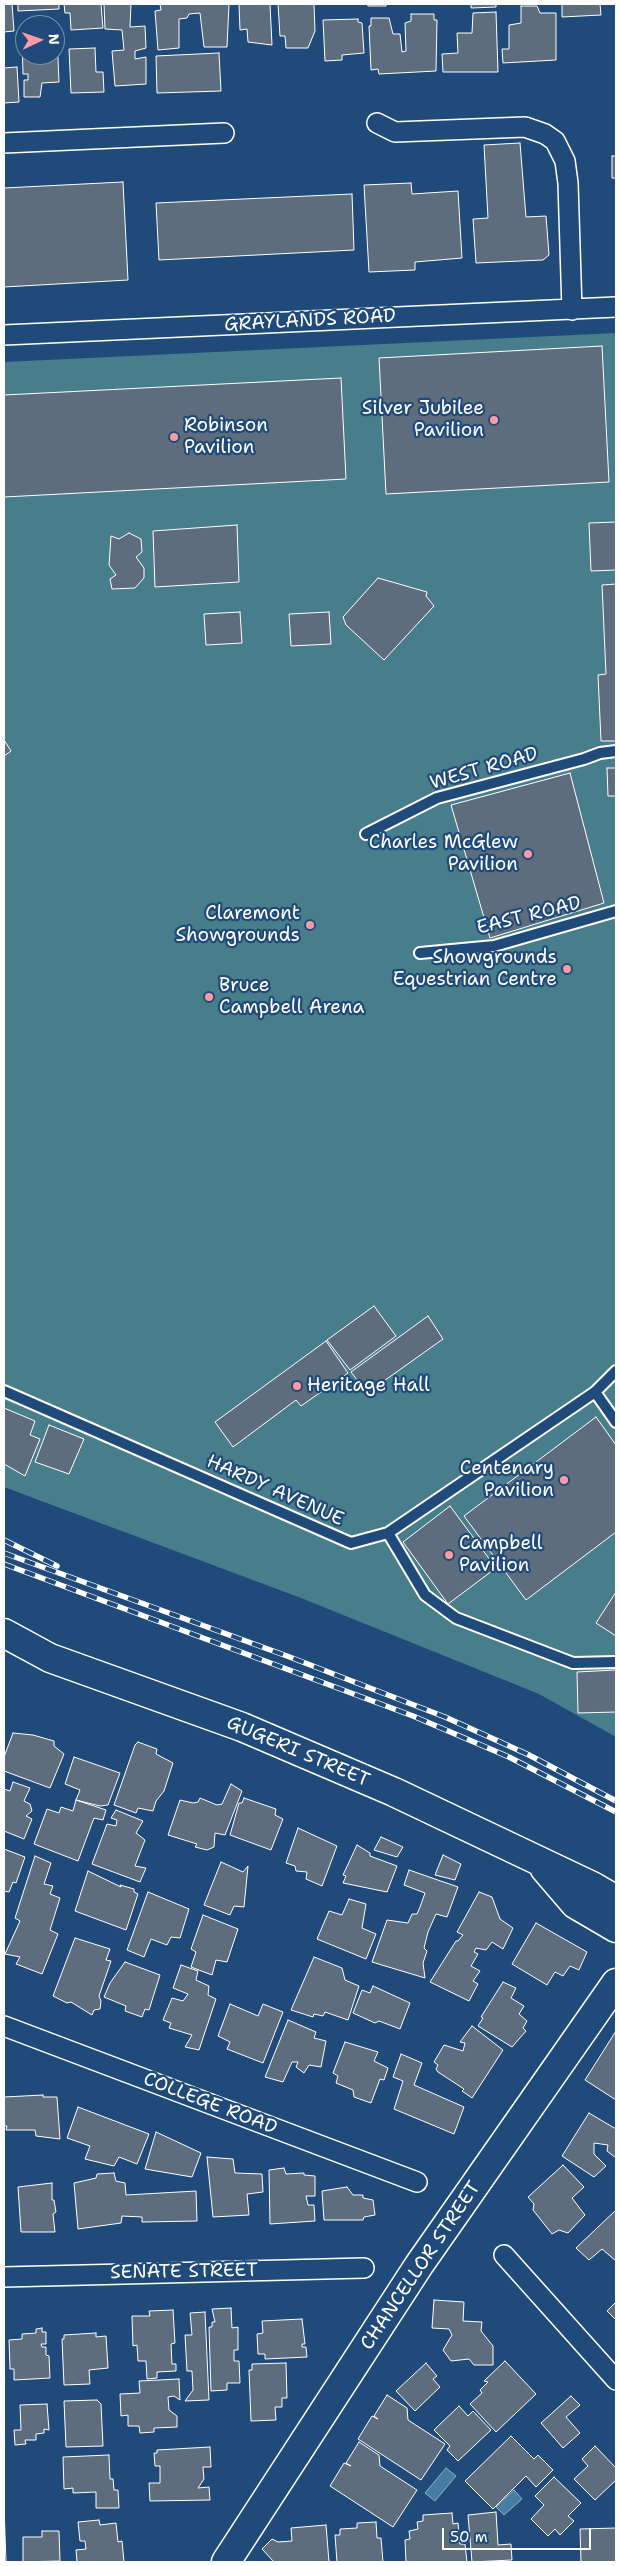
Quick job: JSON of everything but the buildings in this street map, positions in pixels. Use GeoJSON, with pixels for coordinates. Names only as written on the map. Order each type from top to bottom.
{"type":"FeatureCollection","features":[{"type":"Feature","properties":{"kind":"main road","name":"GUGERI STREET"},"geometry":{"type":"LineString","coordinates":[[4,1633],[50,1658]]}},
{"type":"Feature","properties":{"kind":"main road","name":"GUGERI STREET"},"geometry":{"type":"LineString","coordinates":[[4,1649],[50,1658],[242,1727],[394,1792],[594,1887],[616,1900]]}},
{"type":"Feature","properties":{"kind":"main road","name":"GUGERI STREET"},"geometry":{"type":"LineString","coordinates":[[539,1862],[575,1904],[616,1928]]}},
{"type":"Feature","properties":{"kind":"main road","name":"CHANCELLOR STREET"},"geometry":{"type":"LineString","coordinates":[[230,2560],[419,2265],[616,1984]]}},
{"type":"Feature","properties":{"kind":"street"},"geometry":{"type":"LineString","coordinates":[[377,124],[395,132],[524,127],[545,134],[555,141],[565,160],[568,183],[572,310]]}},
{"type":"Feature","properties":{"kind":"street"},"geometry":{"type":"LineString","coordinates":[[4,143],[224,133]]}},
{"type":"Feature","properties":{"kind":"street","name":"GRAYLANDS ROAD"},"geometry":{"type":"LineString","coordinates":[[4,334],[616,307]]}},
{"type":"Feature","properties":{"kind":"street","name":"COLLEGE ROAD"},"geometry":{"type":"LineString","coordinates":[[4,2026],[417,2182]]}},
{"type":"Feature","properties":{"kind":"street"},"geometry":{"type":"LineString","coordinates":[[504,2255],[616,2380]]}},
{"type":"Feature","properties":{"kind":"street","name":"SENATE STREET"},"geometry":{"type":"LineString","coordinates":[[4,2277],[364,2268]]}},
{"type":"Feature","properties":{"kind":"lane","name":"WEST ROAD"},"geometry":{"type":"LineString","coordinates":[[366,834],[437,798],[584,759],[600,753],[616,751]]}},
{"type":"Feature","properties":{"kind":"lane","name":"EAST ROAD"},"geometry":{"type":"LineString","coordinates":[[420,953],[494,946],[616,911]]}},
{"type":"Feature","properties":{"kind":"lane","name":"HARDY AVENUE"},"geometry":{"type":"LineString","coordinates":[[4,1391],[351,1543],[388,1533],[595,1392],[616,1371]]}},
{"type":"Feature","properties":{"kind":"lane"},"geometry":{"type":"LineString","coordinates":[[595,1392],[616,1422]]}},
{"type":"Feature","properties":{"kind":"lane"},"geometry":{"type":"LineString","coordinates":[[388,1533],[424,1595],[456,1618],[573,1664],[616,1662]]}},
{"type":"Feature","properties":{"kind":"green space","name":"Claremont Showgrounds"},"geometry":{"type":"Polygon","coordinates":[[[616,333],[616,1737],[539,1694],[301,1598],[4,1487],[4,362],[616,333]]]}},
{"type":"Feature","properties":{"kind":"water"},"geometry":{"type":"Polygon","coordinates":[[[446,2468],[456,2476],[435,2501],[425,2493],[446,2468]]]}},
{"type":"Feature","properties":{"kind":"water"},"geometry":{"type":"Polygon","coordinates":[[[514,2490],[522,2499],[504,2515],[496,2507],[514,2490]]]}},
{"type":"Feature","properties":{"kind":"railway"},"geometry":{"type":"LineString","coordinates":[[4,1540],[57,1566]]}},
{"type":"Feature","properties":{"kind":"railway"},"geometry":{"type":"LineString","coordinates":[[4,1553],[287,1656],[445,1717],[529,1755],[616,1801]]}},
{"type":"Feature","properties":{"kind":"railway"},"geometry":{"type":"LineString","coordinates":[[4,1564],[413,1716],[509,1757],[616,1812]]}},
{"type":"Feature","properties":{"kind":"place","name":"Silver Jubilee Pavilion"},"geometry":{"type":"Point","coordinates":[494,420]}},
{"type":"Feature","properties":{"kind":"place","name":"Robinson Pavilion"},"geometry":{"type":"Point","coordinates":[174,437]}},
{"type":"Feature","properties":{"kind":"place","name":"Charles McGlew Pavilion"},"geometry":{"type":"Point","coordinates":[528,854]}},
{"type":"Feature","properties":{"kind":"place","name":"Claremont Showgrounds"},"geometry":{"type":"Point","coordinates":[310,925]}},
{"type":"Feature","properties":{"kind":"place","name":"Showgrounds Equestrian Centre"},"geometry":{"type":"Point","coordinates":[567,969]}},
{"type":"Feature","properties":{"kind":"place","name":"Bruce Campbell Arena"},"geometry":{"type":"Point","coordinates":[209,997]}},
{"type":"Feature","properties":{"kind":"place","name":"Heritage Hall"},"geometry":{"type":"Point","coordinates":[297,1386]}},
{"type":"Feature","properties":{"kind":"place","name":"Centenary Pavilion"},"geometry":{"type":"Point","coordinates":[564,1480]}},
{"type":"Feature","properties":{"kind":"place","name":"Campbell Pavilion"},"geometry":{"type":"Point","coordinates":[449,1555]}}]}
